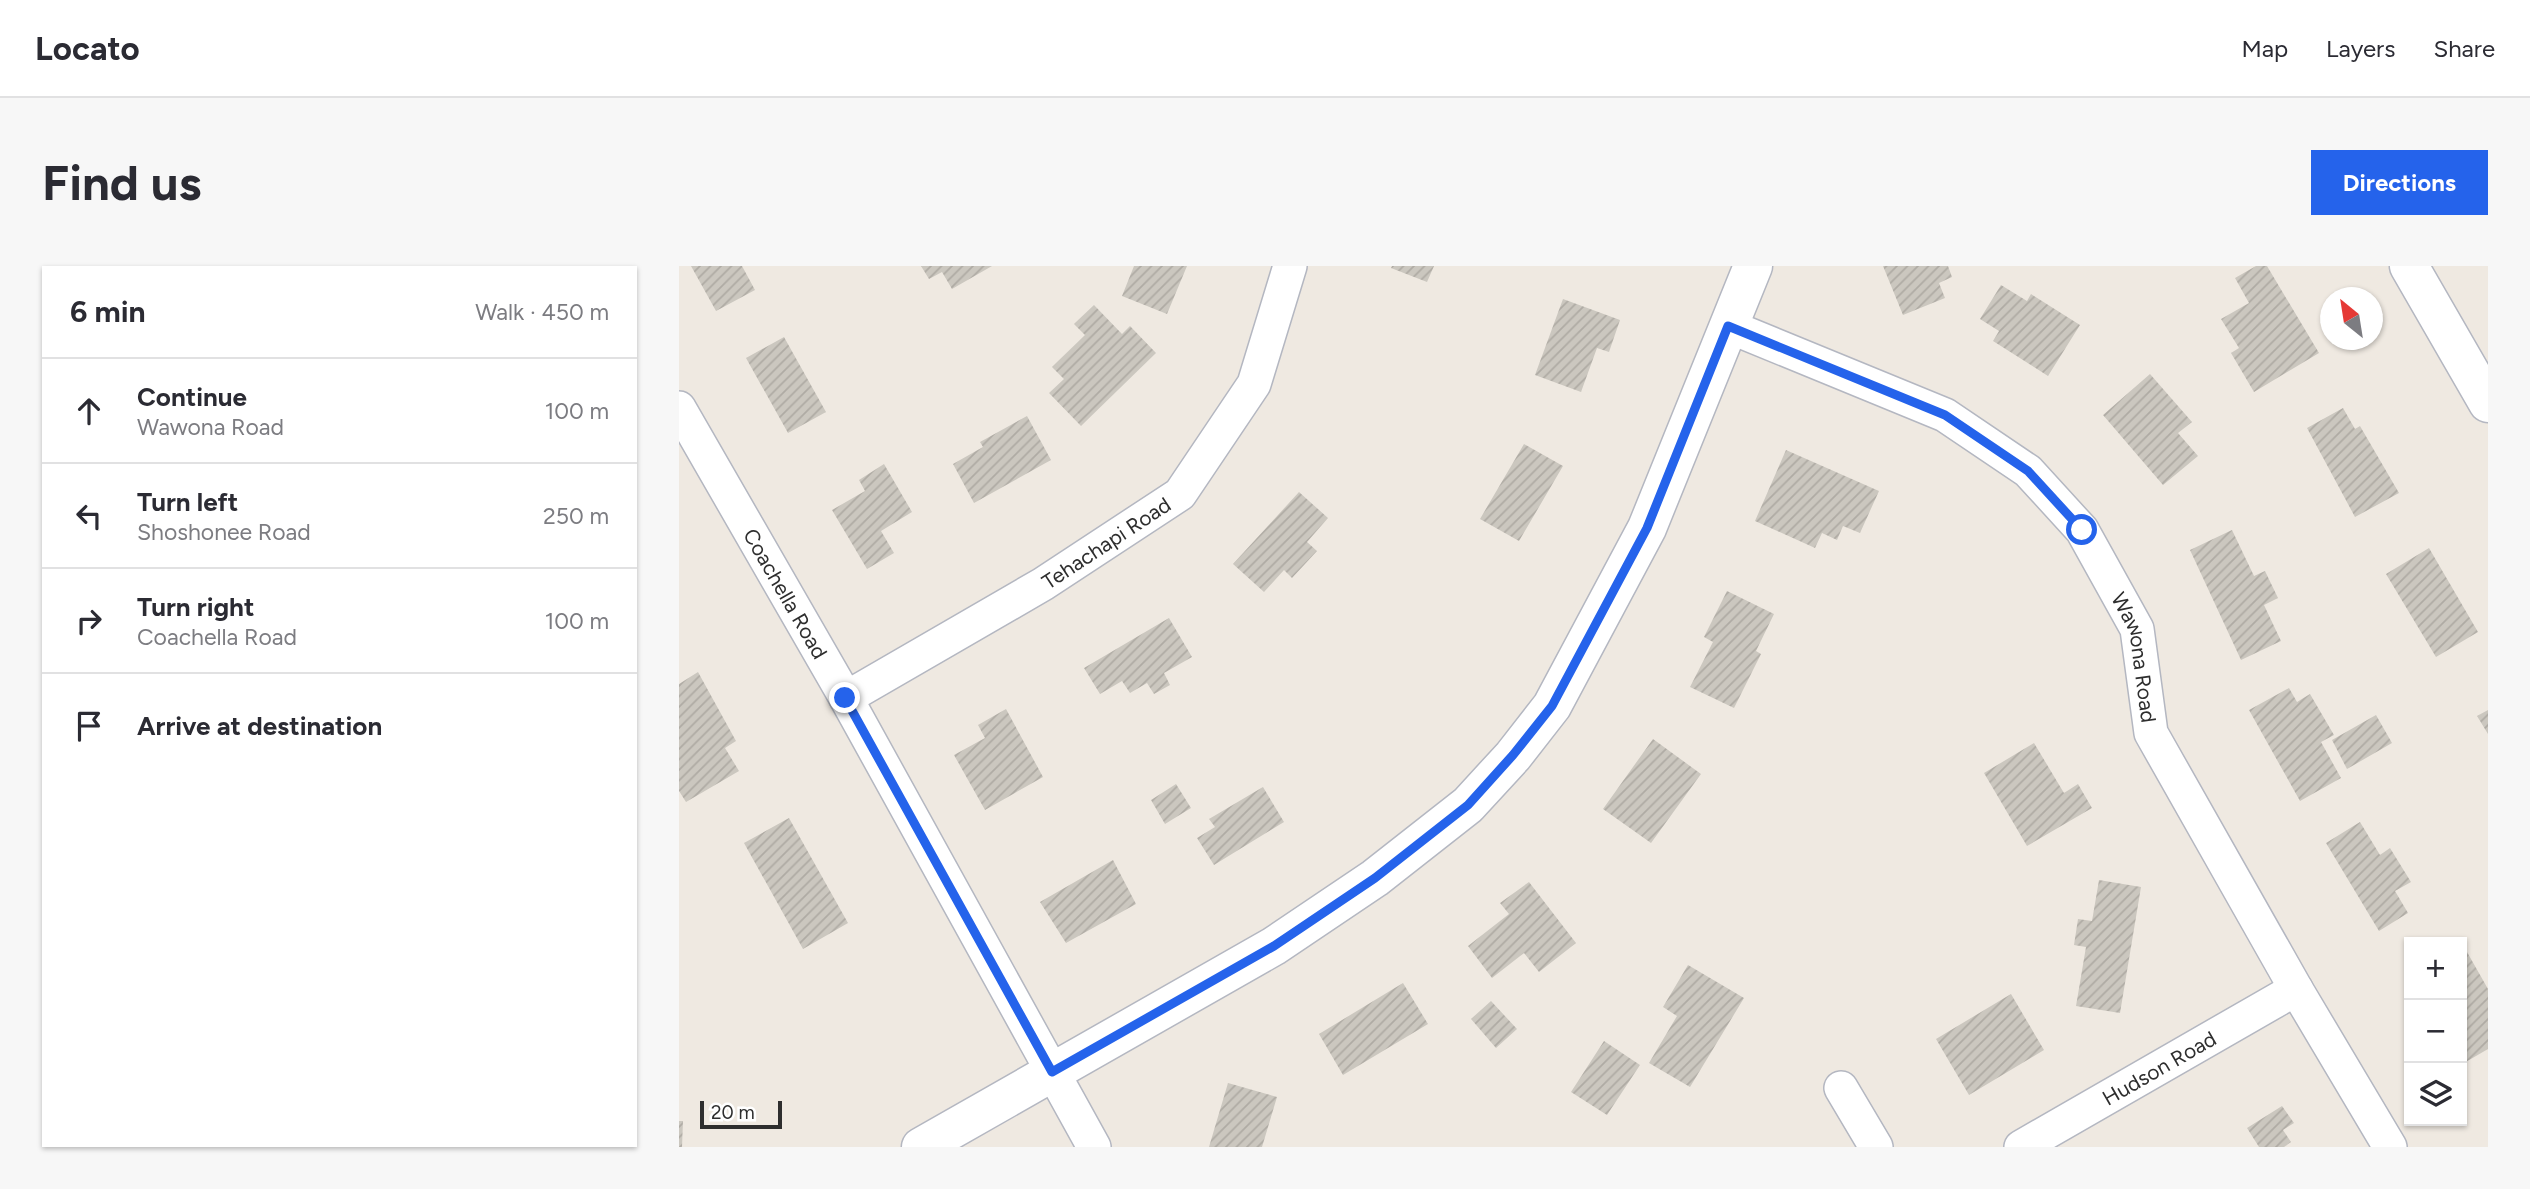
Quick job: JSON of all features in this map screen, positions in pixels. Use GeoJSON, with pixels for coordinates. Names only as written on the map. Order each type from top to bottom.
{"type":"FeatureCollection","features":[{"type":"Feature","properties":{"kind":"street","name":"Tehachapi Road"},"geometry":{"type":"LineString","coordinates":[[845,698],[1043,584],[1180,494],[1254,384],[1290,266]]}},
{"type":"Feature","properties":{"kind":"street"},"geometry":{"type":"LineString","coordinates":[[921,1147],[1274,946],[1375,878],[1468,805],[1552,706],[1647,528],[1753,266]]}},
{"type":"Feature","properties":{"kind":"street"},"geometry":{"type":"LineString","coordinates":[[2409,266],[2488,402]]}},
{"type":"Feature","properties":{"kind":"street","name":"Wawona Road"},"geometry":{"type":"LineString","coordinates":[[1728,326],[1945,415],[2028,471],[2082,530],[2137,629],[2151,733],[2296,989],[2390,1147]]}},
{"type":"Feature","properties":{"kind":"street","name":"Coachella Road"},"geometry":{"type":"LineString","coordinates":[[679,408],[845,698],[1094,1147]]}},
{"type":"Feature","properties":{"kind":"street","name":"Hudson Road"},"geometry":{"type":"LineString","coordinates":[[2021,1147],[2296,989]]}},
{"type":"Feature","properties":{"kind":"street"},"geometry":{"type":"LineString","coordinates":[[1841,1088],[1876,1147]]}},
{"type":"Feature","properties":{"kind":"building"},"geometry":{"type":"Polygon","coordinates":[[[691,266],[742,266],[755,290],[716,311],[691,266]]]}},
{"type":"Feature","properties":{"kind":"building"},"geometry":{"type":"Polygon","coordinates":[[[921,266],[992,266],[952,289],[942,272],[929,279],[921,266]]]}},
{"type":"Feature","properties":{"kind":"building"},"geometry":{"type":"Polygon","coordinates":[[[1134,266],[1187,266],[1167,314],[1122,296],[1134,266]]]}},
{"type":"Feature","properties":{"kind":"building"},"geometry":{"type":"Polygon","coordinates":[[[1434,266],[1427,282],[1391,268],[1434,266]]]}},
{"type":"Feature","properties":{"kind":"building"},"geometry":{"type":"Polygon","coordinates":[[[1883,266],[1948,266],[1952,277],[1939,283],[1945,298],[1903,315],[1883,266]]]}},
{"type":"Feature","properties":{"kind":"building"},"geometry":{"type":"Polygon","coordinates":[[[2256,266],[2267,266],[2319,353],[2254,392],[2231,353],[2239,348],[2221,319],[2249,303],[2235,278],[2256,266]]]}},
{"type":"Feature","properties":{"kind":"building"},"geometry":{"type":"Polygon","coordinates":[[[2001,285],[2027,301],[2031,294],[2080,325],[2048,376],[1993,341],[1999,331],[1980,319],[2001,285]]]}},
{"type":"Feature","properties":{"kind":"building"},"geometry":{"type":"Polygon","coordinates":[[[1563,299],[1620,320],[1609,352],[1597,348],[1581,392],[1535,375],[1563,299]]]}},
{"type":"Feature","properties":{"kind":"building"},"geometry":{"type":"Polygon","coordinates":[[[1094,305],[1122,334],[1130,326],[1156,353],[1081,426],[1049,393],[1064,379],[1052,367],[1085,335],[1074,324],[1094,305]]]}},
{"type":"Feature","properties":{"kind":"building"},"geometry":{"type":"Polygon","coordinates":[[[784,337],[826,412],[788,433],[746,358],[784,337]]]}},
{"type":"Feature","properties":{"kind":"building"},"geometry":{"type":"Polygon","coordinates":[[[2150,374],[2192,422],[2178,433],[2198,456],[2163,485],[2103,415],[2150,374]]]}},
{"type":"Feature","properties":{"kind":"building"},"geometry":{"type":"Polygon","coordinates":[[[2343,408],[2355,429],[2360,426],[2399,493],[2355,517],[2307,428],[2343,408]]]}},
{"type":"Feature","properties":{"kind":"building"},"geometry":{"type":"Polygon","coordinates":[[[1027,416],[1051,460],[974,503],[953,464],[983,447],[980,442],[1027,416]]]}},
{"type":"Feature","properties":{"kind":"building"},"geometry":{"type":"Polygon","coordinates":[[[1524,444],[1563,466],[1519,541],[1480,519],[1524,444]]]}},
{"type":"Feature","properties":{"kind":"building"},"geometry":{"type":"Polygon","coordinates":[[[1786,450],[1879,491],[1860,533],[1843,526],[1837,540],[1822,533],[1815,548],[1755,521],[1786,450]]]}},
{"type":"Feature","properties":{"kind":"building"},"geometry":{"type":"Polygon","coordinates":[[[884,464],[912,512],[881,531],[894,553],[867,569],[832,510],[865,491],[859,480],[884,464]]]}},
{"type":"Feature","properties":{"kind":"building"},"geometry":{"type":"Polygon","coordinates":[[[1299,492],[1328,518],[1307,542],[1317,551],[1292,578],[1284,570],[1264,592],[1233,564],[1299,492]]]}},
{"type":"Feature","properties":{"kind":"building"},"geometry":{"type":"Polygon","coordinates":[[[2232,530],[2254,576],[2265,571],[2278,598],[2264,605],[2281,641],[2241,660],[2190,550],[2232,530]]]}},
{"type":"Feature","properties":{"kind":"building"},"geometry":{"type":"Polygon","coordinates":[[[2429,548],[2478,632],[2436,657],[2386,574],[2429,548]]]}},
{"type":"Feature","properties":{"kind":"building"},"geometry":{"type":"Polygon","coordinates":[[[1727,591],[1774,614],[1756,651],[1761,654],[1734,708],[1690,687],[1713,642],[1704,637],[1727,591]]]}},
{"type":"Feature","properties":{"kind":"building"},"geometry":{"type":"Polygon","coordinates":[[[1169,618],[1192,657],[1164,673],[1170,685],[1154,694],[1147,683],[1130,693],[1122,681],[1100,694],[1084,668],[1169,618]]]}},
{"type":"Feature","properties":{"kind":"building"},"geometry":{"type":"Polygon","coordinates":[[[698,672],[736,741],[725,748],[739,771],[686,802],[679,791],[679,684],[698,672]]]}},
{"type":"Feature","properties":{"kind":"building"},"geometry":{"type":"Polygon","coordinates":[[[2289,688],[2297,702],[2310,694],[2334,735],[2321,742],[2341,778],[2300,801],[2249,710],[2289,688]]]}},
{"type":"Feature","properties":{"kind":"building"},"geometry":{"type":"Polygon","coordinates":[[[1006,709],[1043,777],[985,810],[954,755],[985,738],[978,725],[1006,709]]]}},
{"type":"Feature","properties":{"kind":"building"},"geometry":{"type":"Polygon","coordinates":[[[2488,710],[2488,734],[2477,716],[2488,710]]]}},
{"type":"Feature","properties":{"kind":"building"},"geometry":{"type":"Polygon","coordinates":[[[2376,715],[2392,743],[2347,769],[2332,740],[2376,715]]]}},
{"type":"Feature","properties":{"kind":"building"},"geometry":{"type":"Polygon","coordinates":[[[1653,739],[1701,774],[1651,843],[1603,809],[1653,739]]]}},
{"type":"Feature","properties":{"kind":"building"},"geometry":{"type":"Polygon","coordinates":[[[2034,743],[2064,793],[2078,784],[2092,808],[2027,846],[1984,773],[2034,743]]]}},
{"type":"Feature","properties":{"kind":"building"},"geometry":{"type":"Polygon","coordinates":[[[1176,784],[1191,808],[1165,824],[1151,800],[1176,784]]]}},
{"type":"Feature","properties":{"kind":"building"},"geometry":{"type":"Polygon","coordinates":[[[1263,787],[1284,822],[1214,865],[1197,838],[1215,827],[1209,819],[1263,787]]]}},
{"type":"Feature","properties":{"kind":"building"},"geometry":{"type":"Polygon","coordinates":[[[789,818],[848,923],[803,949],[744,843],[789,818]]]}},
{"type":"Feature","properties":{"kind":"building"},"geometry":{"type":"Polygon","coordinates":[[[2360,822],[2380,855],[2390,848],[2411,882],[2395,891],[2408,913],[2379,931],[2326,843],[2360,822]]]}},
{"type":"Feature","properties":{"kind":"building"},"geometry":{"type":"Polygon","coordinates":[[[1113,860],[1136,904],[1066,943],[1040,902],[1113,860]]]}},
{"type":"Feature","properties":{"kind":"building"},"geometry":{"type":"Polygon","coordinates":[[[2099,880],[2141,887],[2120,1013],[2076,1006],[2086,947],[2074,945],[2078,919],[2092,921],[2099,880]]]}},
{"type":"Feature","properties":{"kind":"building"},"geometry":{"type":"Polygon","coordinates":[[[1529,882],[1576,943],[1539,972],[1524,953],[1492,978],[1468,946],[1509,914],[1500,903],[1529,882]]]}},
{"type":"Feature","properties":{"kind":"building"},"geometry":{"type":"Polygon","coordinates":[[[2467,952],[2488,989],[2488,1049],[2467,1061],[2467,952]]]}},
{"type":"Feature","properties":{"kind":"building"},"geometry":{"type":"Polygon","coordinates":[[[1688,965],[1744,998],[1690,1087],[1649,1063],[1677,1016],[1663,1007],[1688,965]]]}},
{"type":"Feature","properties":{"kind":"building"},"geometry":{"type":"Polygon","coordinates":[[[1403,983],[1428,1024],[1343,1075],[1319,1034],[1403,983]]]}},
{"type":"Feature","properties":{"kind":"building"},"geometry":{"type":"Polygon","coordinates":[[[2011,994],[2044,1050],[1969,1095],[1936,1039],[2011,994]]]}},
{"type":"Feature","properties":{"kind":"building"},"geometry":{"type":"Polygon","coordinates":[[[1491,1001],[1517,1029],[1496,1048],[1471,1019],[1491,1001]]]}},
{"type":"Feature","properties":{"kind":"building"},"geometry":{"type":"Polygon","coordinates":[[[1604,1041],[1640,1065],[1607,1115],[1571,1092],[1604,1041]]]}},
{"type":"Feature","properties":{"kind":"building"},"geometry":{"type":"Polygon","coordinates":[[[1228,1083],[1277,1097],[1262,1147],[1209,1147],[1228,1083]]]}},
{"type":"Feature","properties":{"kind":"building"},"geometry":{"type":"Polygon","coordinates":[[[2282,1106],[2294,1123],[2283,1130],[2291,1142],[2284,1147],[2259,1147],[2247,1128],[2282,1106]]]}},
{"type":"Feature","properties":{"kind":"building"},"geometry":{"type":"Polygon","coordinates":[[[679,1121],[683,1121],[682,1147],[679,1147],[679,1121]]]}},
{"type":"Feature","properties":{"kind":"route"},"geometry":{"type":"LineString","coordinates":[[845,698],[1052,1072],[1274,946],[1375,878],[1468,805],[1552,706],[1647,528],[1728,326],[1945,415],[2028,471],[2082,530]]}}]}
